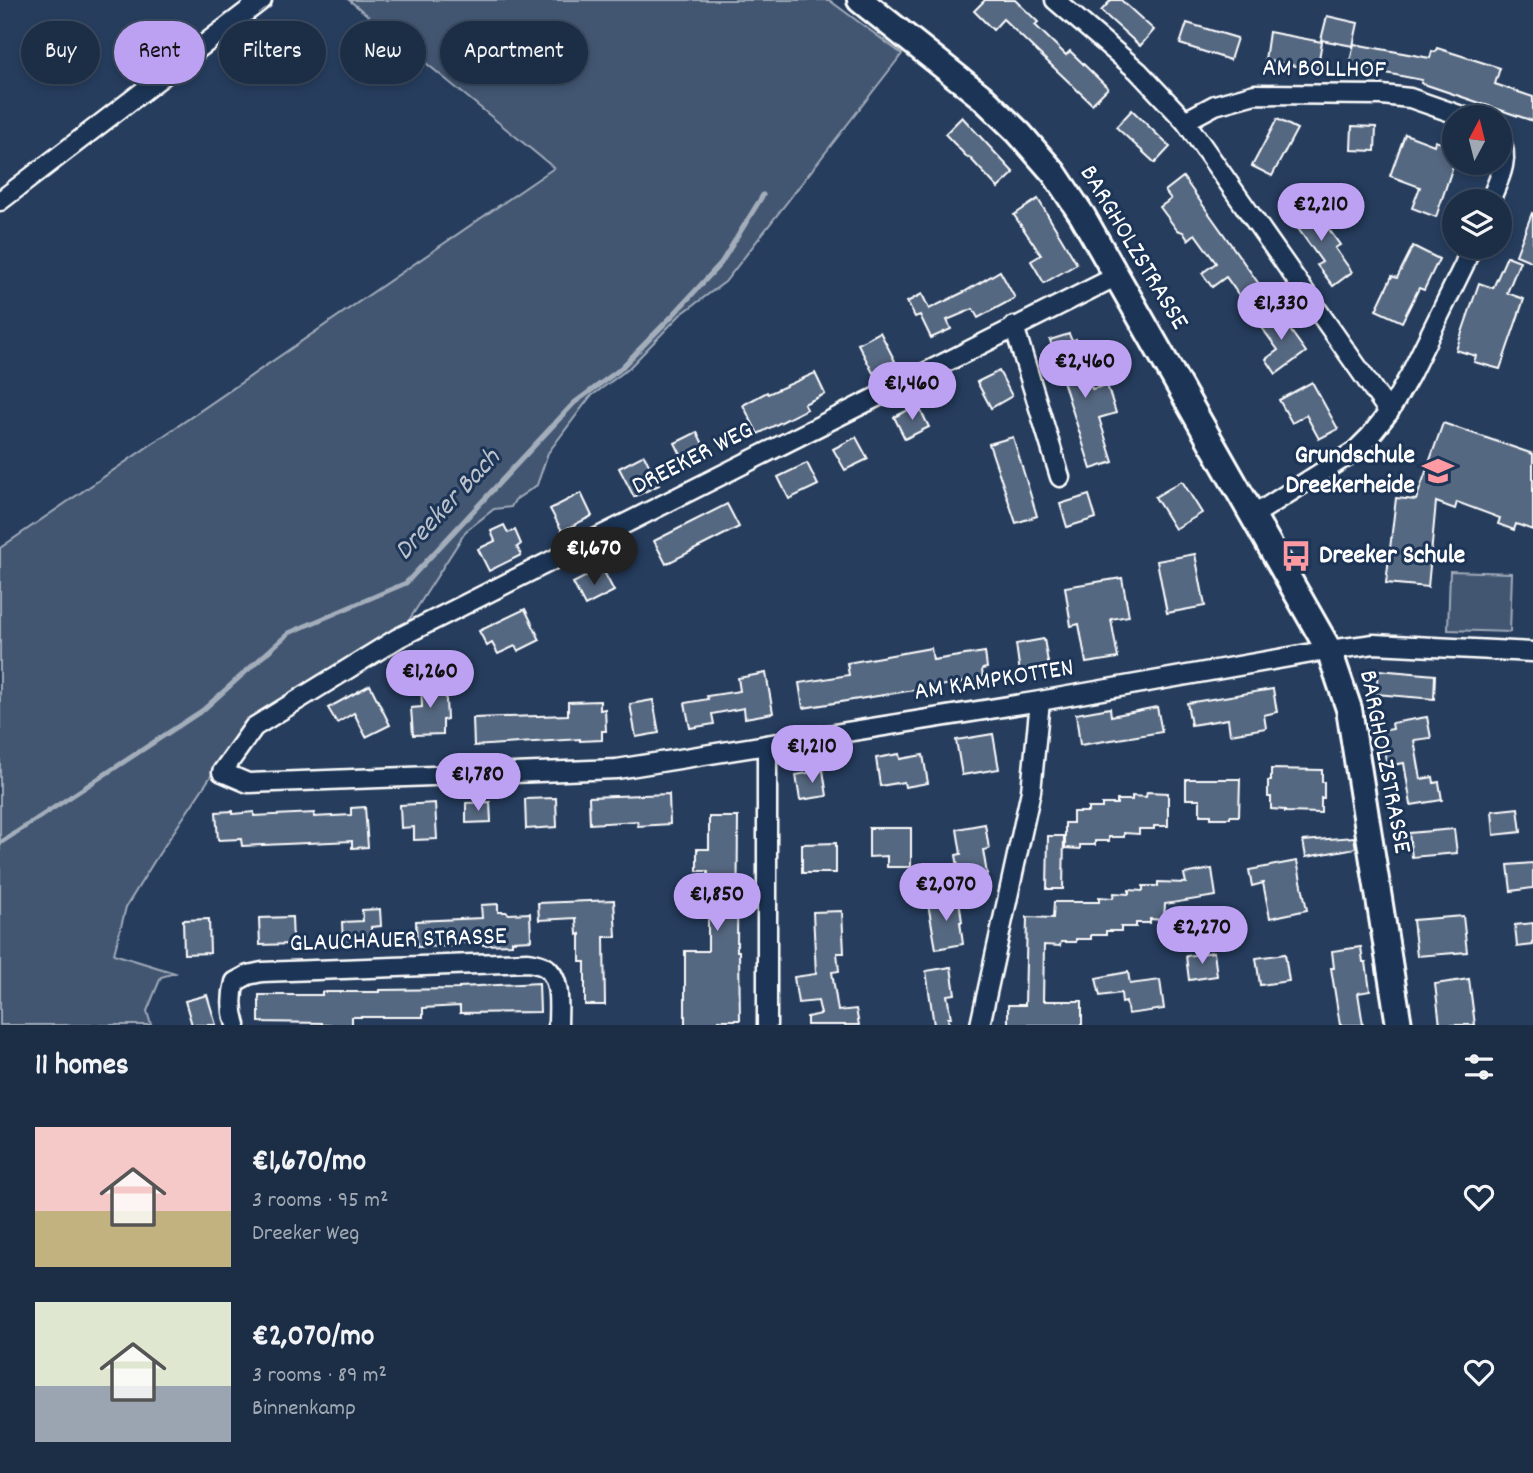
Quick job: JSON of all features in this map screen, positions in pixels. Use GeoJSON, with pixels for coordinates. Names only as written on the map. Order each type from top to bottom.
{"type":"FeatureCollection","features":[{"type":"Feature","properties":{"kind":"main road","name":"BARGHOLZSTRASSE"},"geometry":{"type":"LineString","coordinates":[[860,0],[982,97],[1019,132],[1054,173],[1083,215],[1329,650],[1349,709],[1399,1025]]}},
{"type":"Feature","properties":{"kind":"street"},"geometry":{"type":"LineString","coordinates":[[0,201],[262,0]]}},
{"type":"Feature","properties":{"kind":"street"},"geometry":{"type":"LineString","coordinates":[[1055,0],[1139,71],[1185,121],[1389,412]]}},
{"type":"Feature","properties":{"kind":"street","name":"AM BOLLHOF"},"geometry":{"type":"LineString","coordinates":[[1185,121],[1215,105],[1255,94],[1382,95],[1410,98],[1442,109]]}},
{"type":"Feature","properties":{"kind":"street"},"geometry":{"type":"LineString","coordinates":[[1254,515],[1355,451],[1370,436],[1389,412],[1416,363],[1465,259]]}},
{"type":"Feature","properties":{"kind":"street","name":"DREEKER WEG"},"geometry":{"type":"LineString","coordinates":[[248,783],[222,772],[254,727],[398,638],[1117,276]]}},
{"type":"Feature","properties":{"kind":"street"},"geometry":{"type":"LineString","coordinates":[[1014,327],[1060,477]]}},
{"type":"Feature","properties":{"kind":"street","name":"AM KAMPKOTTEN"},"geometry":{"type":"LineString","coordinates":[[248,783],[617,769],[1374,644],[1533,652]]}},
{"type":"Feature","properties":{"kind":"street"},"geometry":{"type":"LineString","coordinates":[[981,1025],[1031,791],[1040,701]]}},
{"type":"Feature","properties":{"kind":"street"},"geometry":{"type":"LineString","coordinates":[[767,746],[767,1025]]}},
{"type":"Feature","properties":{"kind":"street","name":"GLAUCHAUER STRASSE"},"geometry":{"type":"LineString","coordinates":[[236,1025],[231,996],[235,982],[255,974],[528,962],[543,965],[554,976],[558,994],[558,1025]]}},
{"type":"Feature","properties":{"kind":"shaded area"},"geometry":{"type":"Polygon","coordinates":[[[349,0],[829,0],[902,54],[725,282],[680,315],[628,369],[590,397],[548,453],[537,485],[515,500],[511,507],[494,509],[466,531],[404,628],[249,719],[126,907],[114,954],[175,973],[161,977],[147,1011],[151,1025],[0,1025],[0,548],[554,168],[452,84],[588,84],[588,21],[440,21],[440,75],[426,63],[426,21],[375,21],[349,0]]]}},
{"type":"Feature","properties":{"kind":"shaded area"},"geometry":{"type":"Polygon","coordinates":[[[1450,571],[1512,573],[1510,632],[1448,630],[1450,571]]]}},
{"type":"Feature","properties":{"kind":"building"},"geometry":{"type":"Polygon","coordinates":[[[985,0],[1015,0],[1038,22],[1035,25],[1066,55],[1070,51],[1108,88],[1092,104],[1003,19],[993,30],[974,11],[985,0]]]}},
{"type":"Feature","properties":{"kind":"building"},"geometry":{"type":"Polygon","coordinates":[[[1111,0],[1121,0],[1154,30],[1140,46],[1101,11],[1111,0]]]}},
{"type":"Feature","properties":{"kind":"building"},"geometry":{"type":"Polygon","coordinates":[[[1327,16],[1358,23],[1353,46],[1321,40],[1327,16]]]}},
{"type":"Feature","properties":{"kind":"building"},"geometry":{"type":"Polygon","coordinates":[[[1187,23],[1237,38],[1230,60],[1180,44],[1187,23]]]}},
{"type":"Feature","properties":{"kind":"building"},"geometry":{"type":"Polygon","coordinates":[[[1269,32],[1322,42],[1317,70],[1265,60],[1269,32]]]}},
{"type":"Feature","properties":{"kind":"building"},"geometry":{"type":"Polygon","coordinates":[[[1354,44],[1430,58],[1432,51],[1435,52],[1437,48],[1500,68],[1495,84],[1533,97],[1533,121],[1512,114],[1512,105],[1486,105],[1421,83],[1422,80],[1349,66],[1354,44]]]}},
{"type":"Feature","properties":{"kind":"building"},"geometry":{"type":"Polygon","coordinates":[[[1132,110],[1170,147],[1155,163],[1116,127],[1132,110]]]}},
{"type":"Feature","properties":{"kind":"building"},"geometry":{"type":"Polygon","coordinates":[[[962,117],[1014,173],[998,188],[945,134],[962,117]]]}},
{"type":"Feature","properties":{"kind":"building"},"geometry":{"type":"Polygon","coordinates":[[[1277,119],[1297,129],[1272,176],[1252,166],[1277,119]]]}},
{"type":"Feature","properties":{"kind":"building"},"geometry":{"type":"Polygon","coordinates":[[[1352,126],[1376,127],[1375,151],[1351,150],[1352,126]]]}},
{"type":"Feature","properties":{"kind":"building"},"geometry":{"type":"Polygon","coordinates":[[[1405,134],[1434,145],[1435,141],[1442,143],[1442,175],[1450,175],[1445,189],[1442,189],[1436,217],[1412,208],[1420,187],[1390,176],[1405,134]]]}},
{"type":"Feature","properties":{"kind":"building"},"geometry":{"type":"Polygon","coordinates":[[[1183,177],[1259,284],[1241,298],[1226,277],[1212,287],[1202,273],[1216,263],[1195,234],[1188,240],[1160,207],[1171,199],[1165,191],[1183,177]]]}},
{"type":"Feature","properties":{"kind":"building"},"geometry":{"type":"Polygon","coordinates":[[[1038,199],[1077,264],[1044,283],[1031,261],[1041,255],[1014,215],[1038,199]]]}},
{"type":"Feature","properties":{"kind":"building"},"geometry":{"type":"Polygon","coordinates":[[[1309,201],[1340,245],[1335,248],[1352,272],[1333,286],[1317,265],[1322,262],[1289,216],[1309,201]]]}},
{"type":"Feature","properties":{"kind":"building"},"geometry":{"type":"Polygon","coordinates":[[[1533,214],[1533,262],[1516,255],[1533,214]]]}},
{"type":"Feature","properties":{"kind":"building"},"geometry":{"type":"Polygon","coordinates":[[[1413,246],[1439,259],[1424,290],[1419,288],[1402,322],[1376,310],[1392,276],[1397,278],[1413,246]]]}},
{"type":"Feature","properties":{"kind":"building"},"geometry":{"type":"Polygon","coordinates":[[[1506,259],[1520,261],[1507,293],[1524,299],[1500,369],[1474,362],[1476,356],[1456,350],[1479,283],[1493,288],[1506,259]]]}},
{"type":"Feature","properties":{"kind":"building"},"geometry":{"type":"Polygon","coordinates":[[[1000,271],[1015,298],[978,318],[973,309],[947,320],[951,329],[931,338],[920,315],[915,317],[907,302],[922,294],[929,309],[1000,271]]]}},
{"type":"Feature","properties":{"kind":"building"},"geometry":{"type":"Polygon","coordinates":[[[1275,309],[1306,352],[1276,374],[1266,359],[1278,350],[1257,321],[1275,309]]]}},
{"type":"Feature","properties":{"kind":"building"},"geometry":{"type":"Polygon","coordinates":[[[880,332],[895,361],[873,373],[858,344],[880,332]]]}},
{"type":"Feature","properties":{"kind":"building"},"geometry":{"type":"Polygon","coordinates":[[[1069,334],[1072,341],[1076,339],[1092,389],[1107,385],[1116,413],[1099,418],[1113,462],[1091,469],[1050,340],[1069,334]]]}},
{"type":"Feature","properties":{"kind":"building"},"geometry":{"type":"Polygon","coordinates":[[[999,371],[1012,396],[991,408],[977,382],[999,371]]]}},
{"type":"Feature","properties":{"kind":"building"},"geometry":{"type":"Polygon","coordinates":[[[815,373],[825,394],[804,404],[807,409],[758,434],[743,405],[767,392],[768,394],[815,373]]]}},
{"type":"Feature","properties":{"kind":"building"},"geometry":{"type":"Polygon","coordinates":[[[1312,382],[1338,429],[1319,439],[1306,415],[1292,423],[1279,400],[1312,382]]]}},
{"type":"Feature","properties":{"kind":"building"},"geometry":{"type":"Polygon","coordinates":[[[918,405],[929,427],[905,439],[894,417],[918,405]]]}},
{"type":"Feature","properties":{"kind":"building"},"geometry":{"type":"Polygon","coordinates":[[[1443,423],[1533,454],[1533,530],[1516,524],[1514,530],[1498,524],[1500,518],[1457,502],[1455,509],[1436,502],[1428,587],[1386,583],[1396,498],[1416,500],[1443,423]]]}},
{"type":"Feature","properties":{"kind":"building"},"geometry":{"type":"Polygon","coordinates":[[[697,432],[709,456],[687,467],[675,443],[697,432]]]}},
{"type":"Feature","properties":{"kind":"building"},"geometry":{"type":"Polygon","coordinates":[[[856,437],[868,459],[845,470],[833,449],[856,437]]]}},
{"type":"Feature","properties":{"kind":"building"},"geometry":{"type":"Polygon","coordinates":[[[1013,437],[1037,516],[1016,523],[989,444],[1013,437]]]}},
{"type":"Feature","properties":{"kind":"building"},"geometry":{"type":"Polygon","coordinates":[[[644,455],[659,485],[634,497],[619,468],[644,455]]]}},
{"type":"Feature","properties":{"kind":"building"},"geometry":{"type":"Polygon","coordinates":[[[807,463],[818,485],[789,499],[778,477],[807,463]]]}},
{"type":"Feature","properties":{"kind":"building"},"geometry":{"type":"Polygon","coordinates":[[[1182,481],[1202,513],[1175,529],[1155,497],[1182,481]]]}},
{"type":"Feature","properties":{"kind":"building"},"geometry":{"type":"Polygon","coordinates":[[[581,493],[592,516],[562,531],[550,509],[581,493]]]}},
{"type":"Feature","properties":{"kind":"building"},"geometry":{"type":"Polygon","coordinates":[[[1089,495],[1096,518],[1067,527],[1060,504],[1089,495]]]}},
{"type":"Feature","properties":{"kind":"building"},"geometry":{"type":"Polygon","coordinates":[[[727,504],[739,527],[666,564],[654,541],[727,504]]]}},
{"type":"Feature","properties":{"kind":"building"},"geometry":{"type":"Polygon","coordinates":[[[504,525],[508,533],[515,530],[521,544],[517,547],[521,555],[489,571],[478,549],[495,541],[491,531],[504,525]]]}},
{"type":"Feature","properties":{"kind":"building"},"geometry":{"type":"Polygon","coordinates":[[[1195,554],[1205,606],[1167,613],[1157,561],[1195,554]]]}},
{"type":"Feature","properties":{"kind":"building"},"geometry":{"type":"Polygon","coordinates":[[[602,568],[614,591],[585,606],[573,583],[602,568]]]}},
{"type":"Feature","properties":{"kind":"building"},"geometry":{"type":"Polygon","coordinates":[[[1122,578],[1129,616],[1111,619],[1118,658],[1086,663],[1079,624],[1071,626],[1065,587],[1122,578]]]}},
{"type":"Feature","properties":{"kind":"building"},"geometry":{"type":"Polygon","coordinates":[[[525,609],[540,640],[518,651],[515,646],[498,654],[492,643],[487,646],[479,631],[525,609]]]}},
{"type":"Feature","properties":{"kind":"building"},"geometry":{"type":"Polygon","coordinates":[[[1044,639],[1049,668],[1020,673],[1016,644],[1044,639]]]}},
{"type":"Feature","properties":{"kind":"building"},"geometry":{"type":"Polygon","coordinates":[[[931,648],[933,660],[985,652],[987,668],[982,669],[983,679],[803,708],[799,683],[849,675],[847,663],[931,648]]]}},
{"type":"Feature","properties":{"kind":"building"},"geometry":{"type":"Polygon","coordinates":[[[1378,670],[1435,675],[1434,699],[1376,694],[1378,670]]]}},
{"type":"Feature","properties":{"kind":"building"},"geometry":{"type":"Polygon","coordinates":[[[766,673],[773,713],[745,718],[744,708],[712,714],[714,724],[690,728],[685,703],[708,699],[707,696],[740,691],[738,678],[766,673]]]}},
{"type":"Feature","properties":{"kind":"building"},"geometry":{"type":"Polygon","coordinates":[[[445,682],[447,719],[443,720],[443,734],[413,735],[411,708],[422,707],[421,683],[445,682]]]}},
{"type":"Feature","properties":{"kind":"building"},"geometry":{"type":"Polygon","coordinates":[[[370,685],[390,725],[366,737],[354,713],[337,723],[328,708],[370,685]]]}},
{"type":"Feature","properties":{"kind":"building"},"geometry":{"type":"Polygon","coordinates":[[[1273,689],[1277,712],[1264,715],[1266,728],[1230,734],[1228,719],[1191,725],[1187,703],[1273,689]]]}},
{"type":"Feature","properties":{"kind":"building"},"geometry":{"type":"Polygon","coordinates":[[[653,700],[659,733],[636,737],[630,704],[653,700]]]}},
{"type":"Feature","properties":{"kind":"building"},"geometry":{"type":"Polygon","coordinates":[[[600,701],[600,710],[605,709],[606,731],[602,731],[602,740],[474,746],[473,718],[568,715],[568,702],[600,701]]]}},
{"type":"Feature","properties":{"kind":"building"},"geometry":{"type":"Polygon","coordinates":[[[1157,707],[1162,732],[1080,745],[1076,714],[1110,708],[1111,716],[1157,707]]]}},
{"type":"Feature","properties":{"kind":"building"},"geometry":{"type":"Polygon","coordinates":[[[1427,717],[1431,738],[1414,740],[1421,779],[1433,777],[1434,783],[1439,782],[1442,800],[1411,805],[1404,763],[1387,766],[1381,731],[1393,729],[1392,723],[1427,717]]]}},
{"type":"Feature","properties":{"kind":"building"},"geometry":{"type":"Polygon","coordinates":[[[993,734],[999,769],[962,775],[956,740],[993,734]]]}},
{"type":"Feature","properties":{"kind":"building"},"geometry":{"type":"Polygon","coordinates":[[[899,754],[900,759],[923,755],[928,783],[905,787],[904,782],[880,786],[876,758],[899,754]]]}},
{"type":"Feature","properties":{"kind":"building"},"geometry":{"type":"Polygon","coordinates":[[[1271,769],[1322,770],[1324,798],[1321,798],[1321,813],[1271,809],[1268,781],[1271,781],[1271,769]]]}},
{"type":"Feature","properties":{"kind":"building"},"geometry":{"type":"Polygon","coordinates":[[[823,770],[827,796],[800,800],[796,775],[823,770]]]}},
{"type":"Feature","properties":{"kind":"building"},"geometry":{"type":"Polygon","coordinates":[[[1186,779],[1240,779],[1239,816],[1211,818],[1211,815],[1200,815],[1200,799],[1186,799],[1186,779]]]}},
{"type":"Feature","properties":{"kind":"building"},"geometry":{"type":"Polygon","coordinates":[[[1147,792],[1168,793],[1168,826],[1139,829],[1139,834],[1124,833],[1124,837],[1095,841],[1095,845],[1080,845],[1080,849],[1065,848],[1065,823],[1073,823],[1073,812],[1088,812],[1088,808],[1102,808],[1102,804],[1132,800],[1132,796],[1146,797],[1147,792]]]}},
{"type":"Feature","properties":{"kind":"building"},"geometry":{"type":"Polygon","coordinates":[[[669,794],[670,824],[638,826],[637,821],[590,824],[589,797],[669,794]]]}},
{"type":"Feature","properties":{"kind":"building"},"geometry":{"type":"Polygon","coordinates":[[[556,798],[557,827],[526,829],[525,799],[556,798]]]}},
{"type":"Feature","properties":{"kind":"building"},"geometry":{"type":"Polygon","coordinates":[[[490,802],[491,822],[466,823],[466,803],[490,802]]]}},
{"type":"Feature","properties":{"kind":"building"},"geometry":{"type":"Polygon","coordinates":[[[435,803],[437,839],[414,840],[414,827],[401,828],[400,805],[435,803]]]}},
{"type":"Feature","properties":{"kind":"building"},"geometry":{"type":"Polygon","coordinates":[[[365,807],[368,847],[352,848],[352,841],[242,846],[241,839],[218,840],[216,812],[254,812],[254,816],[314,813],[314,817],[351,815],[351,808],[365,807]]]}},
{"type":"Feature","properties":{"kind":"building"},"geometry":{"type":"Polygon","coordinates":[[[1518,808],[1521,832],[1494,835],[1492,811],[1518,808]]]}},
{"type":"Feature","properties":{"kind":"building"},"geometry":{"type":"Polygon","coordinates":[[[709,817],[738,817],[737,951],[740,1020],[719,1020],[719,1025],[685,1025],[685,951],[708,951],[708,871],[697,871],[697,849],[709,849],[709,817]]]}},
{"type":"Feature","properties":{"kind":"building"},"geometry":{"type":"Polygon","coordinates":[[[985,824],[989,849],[983,850],[987,874],[960,879],[956,855],[961,854],[957,829],[985,824]]]}},
{"type":"Feature","properties":{"kind":"building"},"geometry":{"type":"Polygon","coordinates":[[[869,828],[911,828],[911,867],[887,867],[887,856],[869,857],[869,828]]]}},
{"type":"Feature","properties":{"kind":"building"},"geometry":{"type":"Polygon","coordinates":[[[1454,829],[1457,853],[1412,857],[1409,833],[1454,829]]]}},
{"type":"Feature","properties":{"kind":"building"},"geometry":{"type":"Polygon","coordinates":[[[1048,836],[1064,836],[1063,889],[1047,889],[1048,836]]]}},
{"type":"Feature","properties":{"kind":"building"},"geometry":{"type":"Polygon","coordinates":[[[1354,837],[1356,848],[1306,857],[1303,841],[1354,837]]]}},
{"type":"Feature","properties":{"kind":"building"},"geometry":{"type":"Polygon","coordinates":[[[836,843],[836,873],[802,873],[802,844],[836,843]]]}},
{"type":"Feature","properties":{"kind":"building"},"geometry":{"type":"Polygon","coordinates":[[[1297,861],[1307,910],[1270,918],[1263,883],[1252,886],[1249,870],[1297,861]]]}},
{"type":"Feature","properties":{"kind":"building"},"geometry":{"type":"Polygon","coordinates":[[[1533,863],[1533,888],[1511,891],[1508,865],[1533,863]]]}},
{"type":"Feature","properties":{"kind":"building"},"geometry":{"type":"Polygon","coordinates":[[[1212,869],[1216,896],[1165,904],[1164,920],[1150,919],[1150,923],[1121,927],[1121,931],[1106,931],[1106,935],[1091,935],[1091,939],[1061,942],[1060,946],[1044,945],[1043,1001],[1082,1001],[1082,1025],[1008,1025],[1008,1005],[1025,1005],[1027,917],[1053,918],[1054,902],[1099,902],[1099,897],[1113,898],[1114,893],[1129,894],[1129,890],[1143,891],[1143,886],[1158,886],[1158,882],[1186,883],[1184,874],[1212,869]]]}},
{"type":"Feature","properties":{"kind":"building"},"geometry":{"type":"Polygon","coordinates":[[[959,899],[963,944],[936,949],[928,904],[959,899]]]}},
{"type":"Feature","properties":{"kind":"building"},"geometry":{"type":"Polygon","coordinates":[[[614,900],[616,937],[604,937],[605,1005],[585,1005],[585,962],[580,962],[580,934],[577,935],[576,918],[539,920],[538,903],[614,900]]]}},
{"type":"Feature","properties":{"kind":"building"},"geometry":{"type":"Polygon","coordinates":[[[498,904],[498,912],[530,913],[531,940],[512,941],[512,944],[483,945],[483,942],[417,947],[416,921],[482,918],[481,905],[498,904]]]}},
{"type":"Feature","properties":{"kind":"building"},"geometry":{"type":"Polygon","coordinates":[[[380,909],[381,926],[371,927],[371,944],[343,945],[342,922],[363,921],[362,910],[380,909]]]}},
{"type":"Feature","properties":{"kind":"building"},"geometry":{"type":"Polygon","coordinates":[[[842,911],[844,953],[837,953],[839,971],[832,972],[838,1011],[856,1009],[859,1025],[807,1025],[807,1017],[821,1014],[818,1001],[798,1003],[794,977],[816,974],[813,912],[842,911]]]}},
{"type":"Feature","properties":{"kind":"building"},"geometry":{"type":"Polygon","coordinates":[[[1463,916],[1467,952],[1417,956],[1413,920],[1463,916]]]}},
{"type":"Feature","properties":{"kind":"building"},"geometry":{"type":"Polygon","coordinates":[[[292,917],[293,944],[260,945],[259,918],[292,917]]]}},
{"type":"Feature","properties":{"kind":"building"},"geometry":{"type":"Polygon","coordinates":[[[209,919],[210,953],[184,954],[183,920],[209,919]]]}},
{"type":"Feature","properties":{"kind":"building"},"geometry":{"type":"Polygon","coordinates":[[[1533,923],[1533,945],[1517,947],[1515,925],[1533,923]]]}},
{"type":"Feature","properties":{"kind":"building"},"geometry":{"type":"Polygon","coordinates":[[[1361,947],[1370,991],[1358,993],[1363,1025],[1340,1025],[1331,968],[1334,968],[1332,951],[1361,947]]]}},
{"type":"Feature","properties":{"kind":"building"},"geometry":{"type":"Polygon","coordinates":[[[1214,952],[1217,976],[1189,980],[1186,956],[1214,952]]]}},
{"type":"Feature","properties":{"kind":"building"},"geometry":{"type":"Polygon","coordinates":[[[1285,954],[1289,981],[1260,985],[1256,958],[1285,954]]]}},
{"type":"Feature","properties":{"kind":"building"},"geometry":{"type":"Polygon","coordinates":[[[951,967],[955,994],[947,995],[951,1018],[948,1018],[949,1025],[934,1025],[926,971],[951,967]]]}},
{"type":"Feature","properties":{"kind":"building"},"geometry":{"type":"Polygon","coordinates":[[[1128,972],[1130,984],[1160,980],[1164,1009],[1128,1014],[1126,1002],[1122,1003],[1121,993],[1100,996],[1096,978],[1128,972]]]}},
{"type":"Feature","properties":{"kind":"building"},"geometry":{"type":"Polygon","coordinates":[[[1469,979],[1475,1025],[1440,1025],[1435,984],[1469,979]]]}},
{"type":"Feature","properties":{"kind":"building"},"geometry":{"type":"Polygon","coordinates":[[[539,983],[540,1012],[460,1013],[460,1006],[423,1008],[423,1017],[352,1017],[352,1025],[259,1022],[259,995],[322,995],[322,992],[459,989],[539,983]]]}},
{"type":"Feature","properties":{"kind":"building"},"geometry":{"type":"Polygon","coordinates":[[[207,995],[216,1025],[192,1025],[185,1001],[207,995]]]}},
{"type":"Feature","properties":{"kind":"waterway","name":"Dreeker Bach"},"geometry":{"type":"LineString","coordinates":[[0,843],[203,710],[289,633],[406,583],[574,403],[619,370],[721,263],[763,195]]}},
{"type":"Feature","properties":{"kind":"place","name":"Grundschule Dreekerheide"},"geometry":{"type":"Point","coordinates":[1438,471]}},
{"type":"Feature","properties":{"kind":"place","name":"Dreeker Schule"},"geometry":{"type":"Point","coordinates":[1296,556]}}]}
